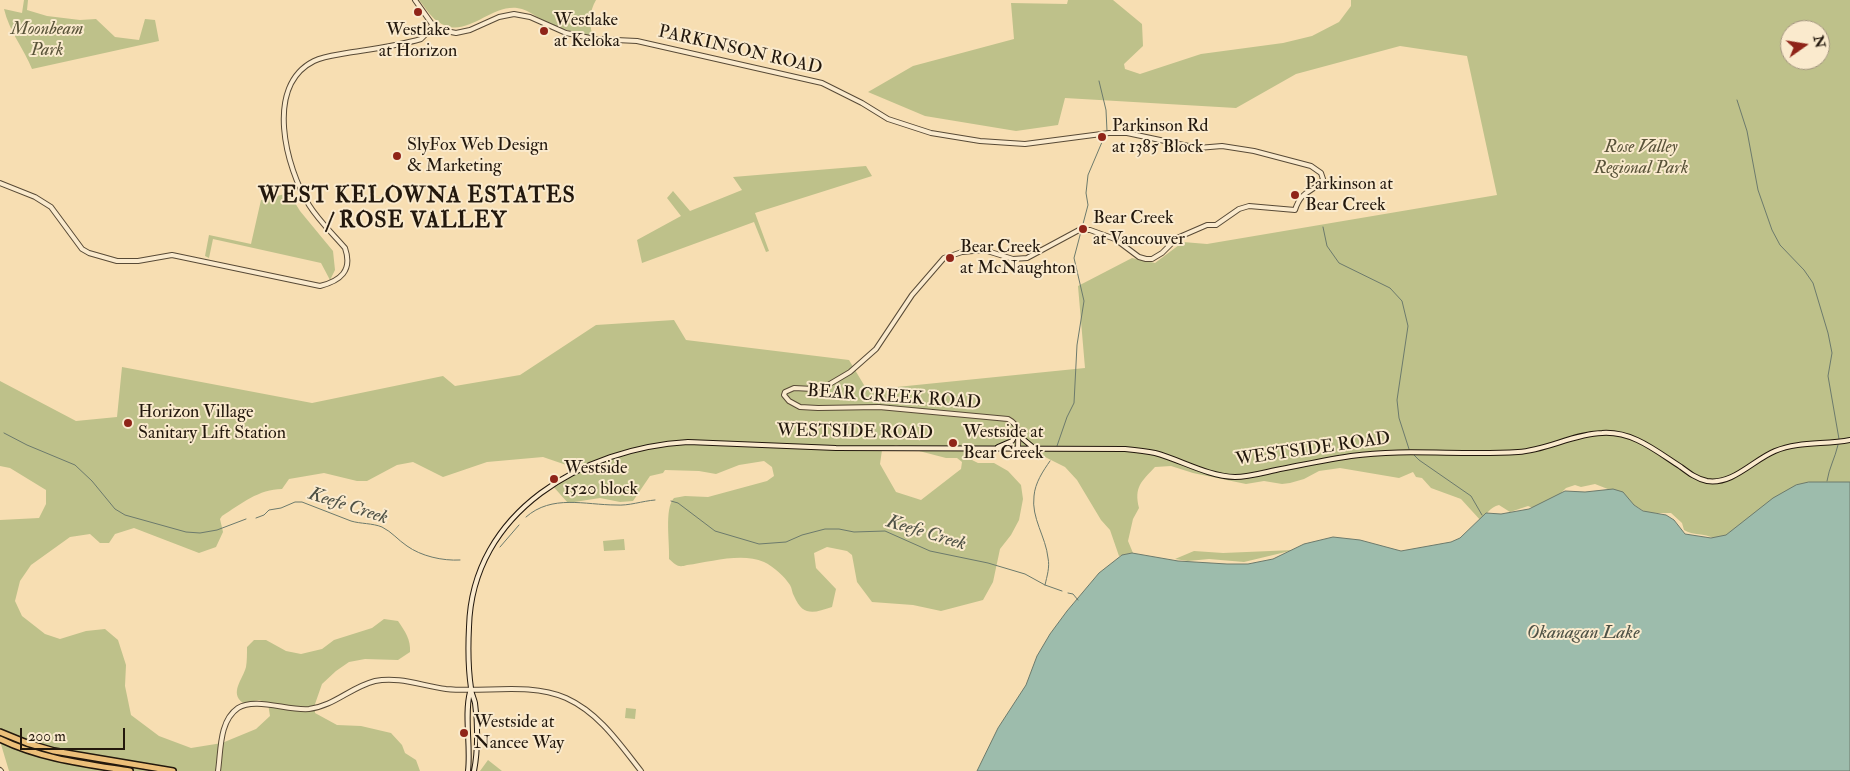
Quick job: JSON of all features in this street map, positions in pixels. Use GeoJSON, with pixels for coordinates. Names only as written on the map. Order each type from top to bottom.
{"type":"FeatureCollection","features":[{"type":"Feature","properties":{"kind":"highway"},"geometry":{"type":"LineString","coordinates":[[0,732],[54,751],[173,771]]}},
{"type":"Feature","properties":{"kind":"highway"},"geometry":{"type":"LineString","coordinates":[[0,739],[14,746],[47,757],[130,771]]}},
{"type":"Feature","properties":{"kind":"street"},"geometry":{"type":"LineString","coordinates":[[0,183],[45,202],[82,249],[105,258],[138,261],[172,255],[320,286],[330,283],[338,279],[345,272],[348,256],[345,248],[310,206],[296,179],[285,140],[284,106],[288,88],[295,76],[314,61],[422,38],[430,30],[432,24],[415,0]]}},
{"type":"Feature","properties":{"kind":"street","name":"PARKINSON ROAD"},"geometry":{"type":"LineString","coordinates":[[432,24],[441,30],[456,33],[470,30],[499,17],[514,14],[530,17],[566,33],[595,39],[637,41],[822,83],[862,103],[888,119],[931,133],[980,141],[1025,144],[1109,132],[1127,133],[1198,148],[1222,146],[1254,150],[1311,166],[1321,173],[1323,179],[1319,185],[1303,195],[1298,201],[1295,210]]}},
{"type":"Feature","properties":{"kind":"street","name":"BEAR CREEK ROAD"},"geometry":{"type":"LineString","coordinates":[[1018,430],[1015,423],[1008,419],[878,407],[800,407],[789,401],[784,395],[785,392],[794,388],[813,389],[828,385],[850,372],[876,349],[912,295],[944,258],[962,252],[984,250],[1013,259],[1027,258],[1079,230],[1090,230],[1115,238],[1138,257],[1152,259],[1162,253],[1177,238],[1207,225],[1216,225],[1239,210],[1249,206],[1295,210]]}},
{"type":"Feature","properties":{"kind":"street"},"geometry":{"type":"LineString","coordinates":[[1018,430],[1018,449]]}},
{"type":"Feature","properties":{"kind":"street"},"geometry":{"type":"LineString","coordinates":[[1018,430],[1023,439],[1035,449]]}},
{"type":"Feature","properties":{"kind":"street"},"geometry":{"type":"LineString","coordinates":[[994,449],[1012,441],[1018,430]]}},
{"type":"Feature","properties":{"kind":"street","name":"WESTSIDE ROAD"},"geometry":{"type":"LineString","coordinates":[[474,771],[476,735],[475,703],[471,690],[470,613],[478,577],[487,557],[497,539],[521,510],[554,484],[589,464],[638,449],[688,442],[836,448],[1104,448],[1155,454],[1215,474],[1235,476],[1370,454],[1518,452],[1587,435],[1615,432],[1648,445],[1695,477],[1717,482],[1731,478],[1763,456],[1784,447],[1850,440]]}},
{"type":"Feature","properties":{"kind":"street"},"geometry":{"type":"LineString","coordinates":[[218,771],[226,724],[232,714],[245,705],[312,708],[326,705],[364,685],[388,680],[446,689],[534,689],[568,699],[601,722],[641,771]]}},
{"type":"Feature","properties":{"kind":"street","name":"WESTSIDE ROAD"},"geometry":{"type":"LineString","coordinates":[[468,771],[470,746],[468,702],[471,690]]}},
{"type":"Feature","properties":{"kind":"green space","name":"Moonbeam Park"},"geometry":{"type":"Polygon","coordinates":[[[24,0],[28,0],[27,10],[47,16],[80,20],[96,19],[115,37],[139,40],[145,19],[155,20],[159,41],[32,69],[9,25],[4,9],[22,13],[24,0]]]}},
{"type":"Feature","properties":{"kind":"green space"},"geometry":{"type":"Polygon","coordinates":[[[419,0],[596,0],[590,18],[593,37],[552,25],[527,11],[517,8],[496,12],[467,25],[447,26],[434,19],[419,0]]]}},
{"type":"Feature","properties":{"kind":"green space","name":"Rose Valley Regional Park"},"geometry":{"type":"Polygon","coordinates":[[[1068,0],[1113,0],[1142,24],[1143,46],[1124,64],[1125,69],[1140,74],[1201,54],[1283,43],[1312,36],[1339,22],[1351,6],[1351,0],[1850,0],[1850,485],[1733,536],[1714,539],[1706,535],[1684,530],[1682,523],[1671,513],[1647,513],[1623,495],[1595,484],[1581,487],[1575,485],[1566,488],[1558,496],[1533,508],[1528,506],[1510,512],[1499,505],[1493,507],[1482,522],[1461,499],[1431,488],[1422,478],[1416,477],[1413,472],[1399,478],[1340,468],[1319,471],[1304,479],[1290,483],[1282,484],[1264,481],[1246,484],[1193,473],[1171,466],[1155,467],[1142,481],[1138,490],[1139,508],[1133,519],[1128,541],[1133,553],[1119,556],[1110,530],[1101,520],[1077,480],[1065,467],[1025,447],[1010,445],[979,453],[972,460],[978,463],[994,463],[1008,471],[1021,485],[1023,499],[1019,520],[1011,535],[1000,549],[993,582],[983,600],[941,611],[913,605],[872,602],[857,582],[852,555],[847,551],[827,547],[814,553],[816,568],[836,589],[832,607],[810,612],[797,603],[791,586],[782,575],[764,562],[755,559],[736,558],[679,566],[669,559],[668,518],[674,498],[685,496],[708,497],[767,481],[774,476],[772,467],[764,461],[739,465],[716,474],[699,471],[665,470],[663,473],[650,476],[633,501],[620,502],[600,498],[568,503],[551,484],[578,469],[543,457],[487,462],[443,477],[413,462],[397,465],[367,481],[357,481],[324,473],[289,479],[282,489],[258,494],[250,498],[222,516],[220,519],[223,532],[216,547],[199,553],[134,528],[115,534],[109,543],[100,543],[90,534],[70,537],[31,565],[20,581],[15,601],[22,616],[45,634],[60,639],[86,631],[105,629],[118,640],[126,665],[125,686],[131,715],[159,736],[191,748],[222,743],[256,729],[270,716],[268,703],[259,700],[243,703],[237,695],[238,686],[246,667],[247,647],[254,640],[266,640],[286,651],[301,654],[322,649],[334,640],[372,628],[384,619],[398,621],[405,632],[410,652],[398,660],[365,659],[349,662],[322,684],[315,704],[315,713],[337,725],[361,726],[391,733],[402,745],[405,753],[416,760],[420,771],[9,771],[0,741],[0,520],[39,518],[46,504],[46,490],[10,468],[0,466],[0,381],[76,421],[117,417],[122,367],[312,403],[443,376],[455,386],[520,375],[596,325],[674,320],[686,340],[849,360],[867,390],[1085,368],[1078,286],[1132,258],[1155,263],[1183,242],[1207,244],[1497,195],[1467,56],[1400,46],[1296,74],[1236,108],[1065,98],[1058,125],[1016,131],[925,116],[868,92],[913,66],[1014,39],[1011,3],[1067,4],[1068,0]],[[896,445],[882,450],[880,464],[896,492],[921,500],[961,469],[962,462],[957,458],[946,458],[896,445]]]}},
{"type":"Feature","properties":{"kind":"green space"},"geometry":{"type":"Polygon","coordinates":[[[866,166],[872,176],[755,213],[769,251],[766,252],[754,222],[642,263],[637,240],[681,216],[667,198],[673,191],[690,211],[742,190],[733,177],[866,166]]]}},
{"type":"Feature","properties":{"kind":"green space"},"geometry":{"type":"Polygon","coordinates":[[[289,193],[300,211],[333,251],[335,270],[330,280],[321,263],[213,239],[209,258],[205,256],[209,235],[251,244],[261,200],[289,193]]]}},
{"type":"Feature","properties":{"kind":"green space"},"geometry":{"type":"Polygon","coordinates":[[[624,539],[625,550],[604,551],[603,541],[624,539]]]}},
{"type":"Feature","properties":{"kind":"green space"},"geometry":{"type":"Polygon","coordinates":[[[1294,550],[1244,562],[1175,559],[1194,551],[1223,553],[1294,550]]]}},
{"type":"Feature","properties":{"kind":"green space"},"geometry":{"type":"Polygon","coordinates":[[[626,708],[636,709],[635,719],[625,718],[626,708]]]}},
{"type":"Feature","properties":{"kind":"green space"},"geometry":{"type":"Polygon","coordinates":[[[488,760],[502,771],[480,771],[488,760]]]}},
{"type":"Feature","properties":{"kind":"water","name":"Okanagan Lake"},"geometry":{"type":"Polygon","coordinates":[[[1809,482],[1850,482],[1850,771],[977,771],[998,728],[1026,685],[1037,656],[1050,634],[1099,573],[1122,555],[1132,553],[1178,561],[1248,564],[1273,559],[1304,544],[1333,537],[1360,540],[1401,551],[1451,542],[1460,538],[1486,513],[1501,514],[1529,509],[1565,491],[1585,492],[1613,489],[1623,492],[1634,505],[1643,511],[1666,515],[1674,520],[1685,534],[1711,538],[1726,535],[1773,498],[1796,485],[1809,482]]]}},
{"type":"Feature","properties":{"kind":"waterway"},"geometry":{"type":"LineString","coordinates":[[1099,81],[1106,110],[1107,131]]}},
{"type":"Feature","properties":{"kind":"waterway"},"geometry":{"type":"LineString","coordinates":[[1737,100],[1747,131],[1758,190],[1772,230],[1780,245],[1804,270],[1813,283],[1832,353],[1828,376],[1839,439]]}},
{"type":"Feature","properties":{"kind":"waterway"},"geometry":{"type":"LineString","coordinates":[[1057,446],[1074,403],[1077,345],[1084,301],[1074,258],[1088,205],[1086,193],[1088,175],[1105,135]]}},
{"type":"Feature","properties":{"kind":"waterway"},"geometry":{"type":"LineString","coordinates":[[1323,227],[1327,246],[1339,263],[1390,288],[1402,301],[1408,326],[1397,400],[1399,418],[1409,449]]}},
{"type":"Feature","properties":{"kind":"waterway","name":"Keefe Creek"},"geometry":{"type":"LineString","coordinates":[[4,433],[75,465],[92,481],[115,509],[125,515],[186,532],[200,533],[217,530],[246,519]]}},
{"type":"Feature","properties":{"kind":"waterway"},"geometry":{"type":"LineString","coordinates":[[1827,481],[1838,445]]}},
{"type":"Feature","properties":{"kind":"waterway"},"geometry":{"type":"LineString","coordinates":[[1414,455],[1471,496],[1482,515]]}},
{"type":"Feature","properties":{"kind":"waterway"},"geometry":{"type":"LineString","coordinates":[[1045,585],[1049,561],[1034,504],[1038,482],[1050,461]]}},
{"type":"Feature","properties":{"kind":"waterway","name":"Keefe Creek"},"geometry":{"type":"LineString","coordinates":[[526,517],[547,505],[558,503],[621,505],[655,500]]}},
{"type":"Feature","properties":{"kind":"waterway","name":"Keefe Creek"},"geometry":{"type":"LineString","coordinates":[[671,501],[678,503],[715,531],[759,544],[786,542],[802,535],[825,529],[854,532],[885,531],[930,551],[988,563],[1025,574],[1045,585],[1062,591]]}},
{"type":"Feature","properties":{"kind":"waterway","name":"Keefe Creek"},"geometry":{"type":"LineString","coordinates":[[256,518],[264,515],[269,510],[281,508],[295,502],[302,502],[351,521],[382,527],[413,550],[425,555],[439,559],[460,560]]}},
{"type":"Feature","properties":{"kind":"waterway","name":"Keefe Creek"},"geometry":{"type":"LineString","coordinates":[[500,547],[519,525]]}},
{"type":"Feature","properties":{"kind":"waterway","name":"Keefe Creek"},"geometry":{"type":"LineString","coordinates":[[1068,593],[1073,594],[1078,600]]}},
{"type":"Feature","properties":{"kind":"place","name":"Westlake at Horizon"},"geometry":{"type":"Point","coordinates":[418,12]}},
{"type":"Feature","properties":{"kind":"place","name":"Westlake at Keloka"},"geometry":{"type":"Point","coordinates":[544,31]}},
{"type":"Feature","properties":{"kind":"place","name":"Parkinson Rd at 1385 Block"},"geometry":{"type":"Point","coordinates":[1102,137]}},
{"type":"Feature","properties":{"kind":"place","name":"SlyFox Web Design & Marketing"},"geometry":{"type":"Point","coordinates":[397,156]}},
{"type":"Feature","properties":{"kind":"place","name":"Parkinson at Bear Creek"},"geometry":{"type":"Point","coordinates":[1295,195]}},
{"type":"Feature","properties":{"kind":"place","name":"Bear Creek at Vancouver"},"geometry":{"type":"Point","coordinates":[1083,229]}},
{"type":"Feature","properties":{"kind":"place","name":"Bear Creek at McNaughton"},"geometry":{"type":"Point","coordinates":[950,258]}},
{"type":"Feature","properties":{"kind":"place","name":"Horizon Village Sanitary Lift Station"},"geometry":{"type":"Point","coordinates":[128,423]}},
{"type":"Feature","properties":{"kind":"place","name":"Westside at Bear Creek"},"geometry":{"type":"Point","coordinates":[953,443]}},
{"type":"Feature","properties":{"kind":"place","name":"Westside 1520 block"},"geometry":{"type":"Point","coordinates":[554,479]}},
{"type":"Feature","properties":{"kind":"place","name":"Westside at Nancee Way"},"geometry":{"type":"Point","coordinates":[464,733]}},
{"type":"Feature","properties":{"kind":"district","name":"WEST KELOWNA ESTATES / ROSE VALLEY"},"geometry":{"type":"Point","coordinates":[417,210]}}]}
